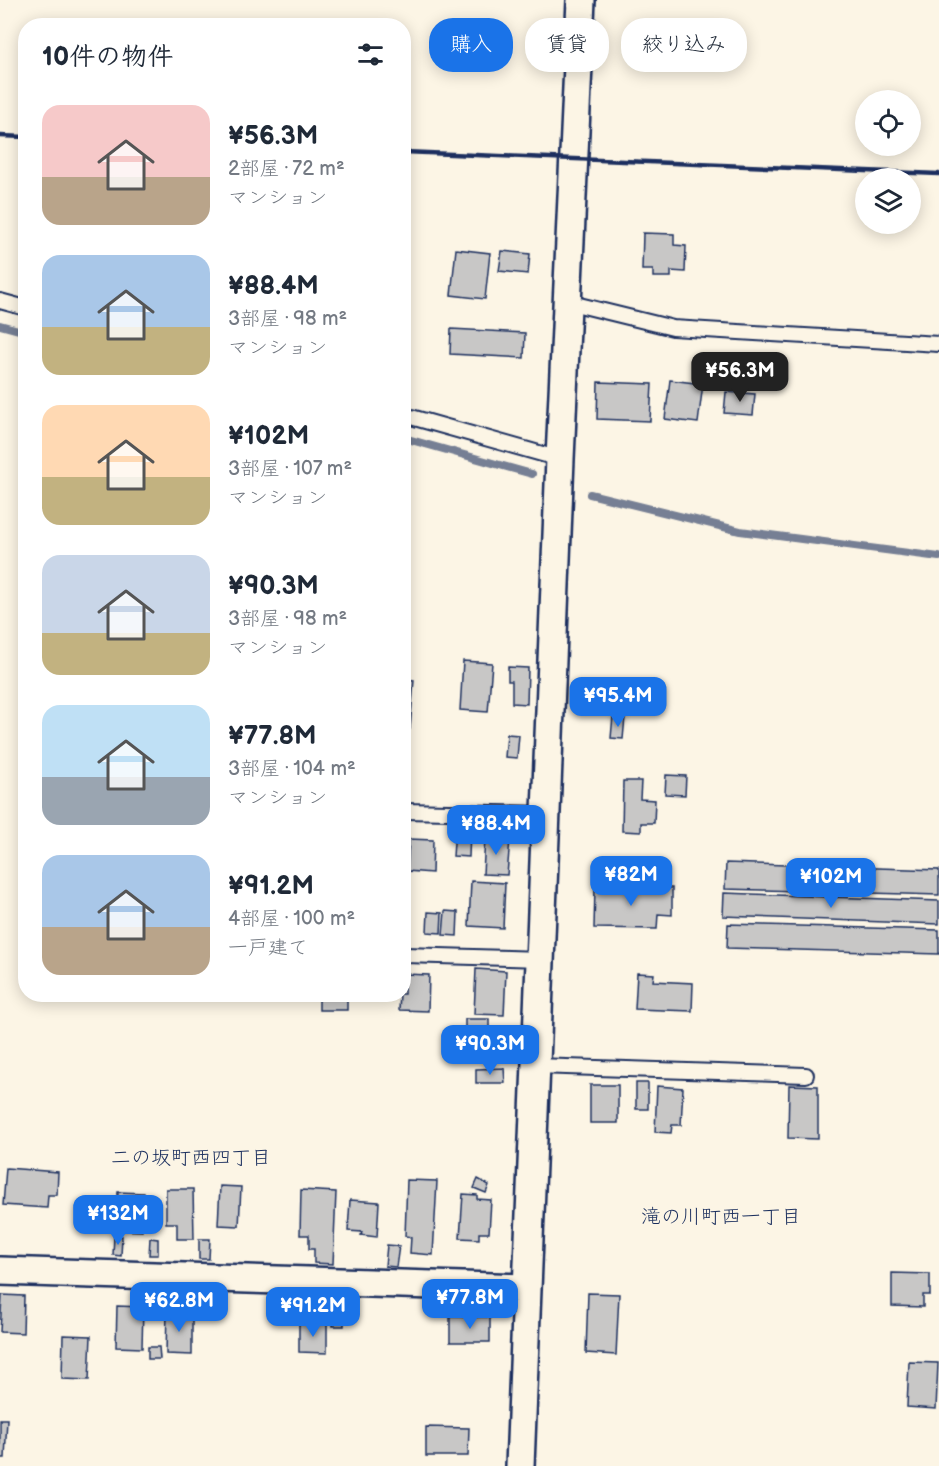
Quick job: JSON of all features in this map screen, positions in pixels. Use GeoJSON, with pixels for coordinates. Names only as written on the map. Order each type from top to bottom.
{"type":"FeatureCollection","features":[{"type":"Feature","properties":{"kind":"street"},"geometry":{"type":"LineString","coordinates":[[520,1466],[580,0]]}},
{"type":"Feature","properties":{"kind":"street"},"geometry":{"type":"LineString","coordinates":[[0,1271],[527,1288]]}},
{"type":"Feature","properties":{"kind":"lane"},"geometry":{"type":"LineString","coordinates":[[0,301],[18,306]]}},
{"type":"Feature","properties":{"kind":"lane"},"geometry":{"type":"LineString","coordinates":[[567,302],[673,328],[939,344]]}},
{"type":"Feature","properties":{"kind":"lane"},"geometry":{"type":"LineString","coordinates":[[411,417],[560,459]]}},
{"type":"Feature","properties":{"kind":"lane"},"geometry":{"type":"LineString","coordinates":[[411,811],[546,814]]}},
{"type":"Feature","properties":{"kind":"lane"},"geometry":{"type":"LineString","coordinates":[[411,955],[540,959]]}},
{"type":"Feature","properties":{"kind":"lane"},"geometry":{"type":"LineString","coordinates":[[536,1066],[806,1075]]}},
{"type":"Feature","properties":{"kind":"building"},"geometry":{"type":"Polygon","coordinates":[[[643,233],[674,234],[674,245],[686,246],[685,272],[671,271],[671,277],[653,277],[653,270],[642,270],[643,233]]]}},
{"type":"Feature","properties":{"kind":"building"},"geometry":{"type":"Polygon","coordinates":[[[456,249],[490,253],[485,299],[451,295],[456,249]]]}},
{"type":"Feature","properties":{"kind":"building"},"geometry":{"type":"Polygon","coordinates":[[[502,251],[530,254],[528,274],[499,271],[502,251]]]}},
{"type":"Feature","properties":{"kind":"building"},"geometry":{"type":"Polygon","coordinates":[[[451,329],[525,333],[524,358],[450,354],[451,329]]]}},
{"type":"Feature","properties":{"kind":"building"},"geometry":{"type":"Polygon","coordinates":[[[670,380],[703,384],[698,423],[665,419],[670,380]]]}},
{"type":"Feature","properties":{"kind":"building"},"geometry":{"type":"Polygon","coordinates":[[[598,382],[652,384],[650,421],[597,419],[598,382]]]}},
{"type":"Feature","properties":{"kind":"building"},"geometry":{"type":"Polygon","coordinates":[[[726,392],[755,394],[753,415],[724,413],[726,392]]]}},
{"type":"Feature","properties":{"kind":"building"},"geometry":{"type":"Polygon","coordinates":[[[463,661],[492,663],[488,712],[460,710],[463,661]]]}},
{"type":"Feature","properties":{"kind":"building"},"geometry":{"type":"Polygon","coordinates":[[[508,667],[528,668],[527,704],[512,703],[512,681],[508,681],[508,667]]]}},
{"type":"Feature","properties":{"kind":"building"},"geometry":{"type":"Polygon","coordinates":[[[411,680],[414,680],[411,717],[411,680]]]}},
{"type":"Feature","properties":{"kind":"building"},"geometry":{"type":"Polygon","coordinates":[[[613,716],[625,717],[623,739],[611,738],[613,716]]]}},
{"type":"Feature","properties":{"kind":"building"},"geometry":{"type":"Polygon","coordinates":[[[507,734],[519,735],[517,758],[505,757],[507,734]]]}},
{"type":"Feature","properties":{"kind":"building"},"geometry":{"type":"Polygon","coordinates":[[[666,775],[686,776],[685,795],[665,794],[666,775]]]}},
{"type":"Feature","properties":{"kind":"building"},"geometry":{"type":"Polygon","coordinates":[[[623,781],[641,781],[640,799],[655,800],[654,823],[641,823],[641,832],[622,831],[623,781]]]}},
{"type":"Feature","properties":{"kind":"building"},"geometry":{"type":"Polygon","coordinates":[[[455,829],[470,830],[469,857],[453,856],[455,829]]]}},
{"type":"Feature","properties":{"kind":"building"},"geometry":{"type":"Polygon","coordinates":[[[485,838],[510,839],[507,875],[483,874],[485,838]]]}},
{"type":"Feature","properties":{"kind":"building"},"geometry":{"type":"Polygon","coordinates":[[[411,839],[433,840],[432,873],[411,871],[411,839]]]}},
{"type":"Feature","properties":{"kind":"building"},"geometry":{"type":"Polygon","coordinates":[[[726,863],[939,870],[939,895],[725,889],[726,863]]]}},
{"type":"Feature","properties":{"kind":"building"},"geometry":{"type":"Polygon","coordinates":[[[471,881],[505,883],[503,928],[469,926],[471,881]]]}},
{"type":"Feature","properties":{"kind":"building"},"geometry":{"type":"Polygon","coordinates":[[[595,888],[672,888],[672,915],[658,914],[657,929],[594,928],[595,888]]]}},
{"type":"Feature","properties":{"kind":"building"},"geometry":{"type":"Polygon","coordinates":[[[724,893],[939,901],[939,924],[723,916],[724,893]]]}},
{"type":"Feature","properties":{"kind":"building"},"geometry":{"type":"Polygon","coordinates":[[[445,911],[458,912],[457,936],[443,935],[445,911]]]}},
{"type":"Feature","properties":{"kind":"building"},"geometry":{"type":"Polygon","coordinates":[[[428,912],[442,913],[441,933],[427,932],[428,912]]]}},
{"type":"Feature","properties":{"kind":"building"},"geometry":{"type":"Polygon","coordinates":[[[728,924],[939,930],[939,954],[727,948],[728,924]]]}},
{"type":"Feature","properties":{"kind":"building"},"geometry":{"type":"Polygon","coordinates":[[[476,969],[506,971],[504,1015],[474,1014],[476,969]]]}},
{"type":"Feature","properties":{"kind":"building"},"geometry":{"type":"Polygon","coordinates":[[[637,973],[654,974],[653,981],[693,983],[692,1011],[635,1009],[637,973]]]}},
{"type":"Feature","properties":{"kind":"building"},"geometry":{"type":"Polygon","coordinates":[[[411,974],[429,975],[428,1011],[399,1010],[400,1002],[411,1002],[411,974]]]}},
{"type":"Feature","properties":{"kind":"building"},"geometry":{"type":"Polygon","coordinates":[[[319,1002],[347,1002],[347,1010],[319,1010],[319,1002]]]}},
{"type":"Feature","properties":{"kind":"building"},"geometry":{"type":"Polygon","coordinates":[[[465,1019],[489,1019],[489,1053],[465,1053],[465,1019]]]}},
{"type":"Feature","properties":{"kind":"building"},"geometry":{"type":"Polygon","coordinates":[[[504,1068],[505,1083],[476,1083],[476,1069],[504,1068]]]}},
{"type":"Feature","properties":{"kind":"building"},"geometry":{"type":"Polygon","coordinates":[[[636,1083],[648,1083],[648,1109],[636,1109],[636,1083]]]}},
{"type":"Feature","properties":{"kind":"building"},"geometry":{"type":"Polygon","coordinates":[[[590,1085],[618,1085],[618,1123],[590,1123],[590,1085]]]}},
{"type":"Feature","properties":{"kind":"building"},"geometry":{"type":"Polygon","coordinates":[[[789,1085],[818,1086],[818,1139],[788,1138],[789,1085]]]}},
{"type":"Feature","properties":{"kind":"building"},"geometry":{"type":"Polygon","coordinates":[[[657,1086],[683,1088],[681,1125],[672,1125],[671,1133],[655,1132],[657,1086]]]}},
{"type":"Feature","properties":{"kind":"building"},"geometry":{"type":"Polygon","coordinates":[[[6,1168],[58,1172],[57,1195],[48,1195],[47,1208],[3,1205],[6,1168]]]}},
{"type":"Feature","properties":{"kind":"building"},"geometry":{"type":"Polygon","coordinates":[[[478,1179],[489,1185],[486,1193],[474,1188],[478,1179]]]}},
{"type":"Feature","properties":{"kind":"building"},"geometry":{"type":"Polygon","coordinates":[[[407,1180],[437,1181],[433,1255],[410,1253],[411,1237],[405,1236],[407,1180]]]}},
{"type":"Feature","properties":{"kind":"building"},"geometry":{"type":"Polygon","coordinates":[[[220,1186],[241,1187],[239,1226],[218,1225],[220,1186]]]}},
{"type":"Feature","properties":{"kind":"building"},"geometry":{"type":"Polygon","coordinates":[[[166,1189],[193,1189],[194,1239],[177,1239],[177,1223],[166,1223],[166,1189]]]}},
{"type":"Feature","properties":{"kind":"building"},"geometry":{"type":"Polygon","coordinates":[[[301,1190],[336,1192],[333,1264],[314,1263],[314,1249],[309,1249],[309,1235],[300,1235],[301,1190]]]}},
{"type":"Feature","properties":{"kind":"building"},"geometry":{"type":"Polygon","coordinates":[[[118,1192],[144,1193],[142,1231],[116,1230],[118,1192]]]}},
{"type":"Feature","properties":{"kind":"building"},"geometry":{"type":"Polygon","coordinates":[[[463,1194],[477,1195],[477,1199],[491,1200],[489,1233],[479,1233],[479,1239],[460,1238],[463,1194]]]}},
{"type":"Feature","properties":{"kind":"building"},"geometry":{"type":"Polygon","coordinates":[[[350,1200],[379,1202],[377,1237],[361,1235],[362,1232],[348,1231],[350,1200]]]}},
{"type":"Feature","properties":{"kind":"building"},"geometry":{"type":"Polygon","coordinates":[[[114,1236],[122,1236],[121,1256],[113,1255],[114,1236]]]}},
{"type":"Feature","properties":{"kind":"building"},"geometry":{"type":"Polygon","coordinates":[[[150,1238],[158,1239],[158,1255],[149,1255],[150,1238]]]}},
{"type":"Feature","properties":{"kind":"building"},"geometry":{"type":"Polygon","coordinates":[[[199,1239],[210,1239],[209,1259],[199,1259],[199,1239]]]}},
{"type":"Feature","properties":{"kind":"building"},"geometry":{"type":"Polygon","coordinates":[[[387,1245],[399,1246],[396,1267],[385,1266],[387,1245]]]}},
{"type":"Feature","properties":{"kind":"building"},"geometry":{"type":"Polygon","coordinates":[[[892,1273],[930,1274],[930,1295],[923,1295],[923,1307],[892,1306],[892,1273]]]}},
{"type":"Feature","properties":{"kind":"building"},"geometry":{"type":"Polygon","coordinates":[[[588,1293],[619,1294],[616,1355],[586,1353],[588,1293]]]}},
{"type":"Feature","properties":{"kind":"building"},"geometry":{"type":"Polygon","coordinates":[[[2,1295],[24,1296],[23,1333],[0,1332],[2,1295]]]}},
{"type":"Feature","properties":{"kind":"building"},"geometry":{"type":"Polygon","coordinates":[[[333,1303],[344,1303],[344,1326],[333,1326],[333,1303]]]}},
{"type":"Feature","properties":{"kind":"building"},"geometry":{"type":"Polygon","coordinates":[[[117,1306],[143,1307],[142,1348],[116,1347],[117,1306]]]}},
{"type":"Feature","properties":{"kind":"building"},"geometry":{"type":"Polygon","coordinates":[[[167,1311],[192,1311],[192,1355],[166,1354],[167,1311]]]}},
{"type":"Feature","properties":{"kind":"building"},"geometry":{"type":"Polygon","coordinates":[[[450,1317],[490,1317],[490,1342],[450,1342],[450,1317]]]}},
{"type":"Feature","properties":{"kind":"building"},"geometry":{"type":"Polygon","coordinates":[[[299,1324],[327,1324],[327,1353],[299,1352],[299,1324]]]}},
{"type":"Feature","properties":{"kind":"building"},"geometry":{"type":"Polygon","coordinates":[[[63,1335],[91,1336],[89,1380],[62,1379],[63,1335]]]}},
{"type":"Feature","properties":{"kind":"building"},"geometry":{"type":"Polygon","coordinates":[[[148,1347],[159,1347],[160,1359],[148,1359],[148,1347]]]}},
{"type":"Feature","properties":{"kind":"building"},"geometry":{"type":"Polygon","coordinates":[[[909,1362],[938,1363],[936,1409],[907,1407],[909,1362]]]}},
{"type":"Feature","properties":{"kind":"building"},"geometry":{"type":"Polygon","coordinates":[[[0,1419],[7,1419],[5,1458],[0,1458],[0,1419]]]}},
{"type":"Feature","properties":{"kind":"building"},"geometry":{"type":"Polygon","coordinates":[[[426,1427],[469,1428],[468,1456],[426,1456],[426,1427]]]}},
{"type":"Feature","properties":{"kind":"waterway"},"geometry":{"type":"LineString","coordinates":[[0,325],[18,330]]}},
{"type":"Feature","properties":{"kind":"waterway"},"geometry":{"type":"LineString","coordinates":[[411,440],[532,474]]}},
{"type":"Feature","properties":{"kind":"waterway"},"geometry":{"type":"LineString","coordinates":[[590,494],[740,531],[939,557]]}},
{"type":"Feature","properties":{"kind":"railway"},"geometry":{"type":"LineString","coordinates":[[0,136],[18,137]]}},
{"type":"Feature","properties":{"kind":"railway"},"geometry":{"type":"LineString","coordinates":[[411,152],[939,174]]}},
{"type":"Feature","properties":{"kind":"district","name":"二の坂町西四丁目"},"geometry":{"type":"Point","coordinates":[191,1158]}},
{"type":"Feature","properties":{"kind":"district","name":"滝の川町西一丁目"},"geometry":{"type":"Point","coordinates":[721,1217]}}]}
